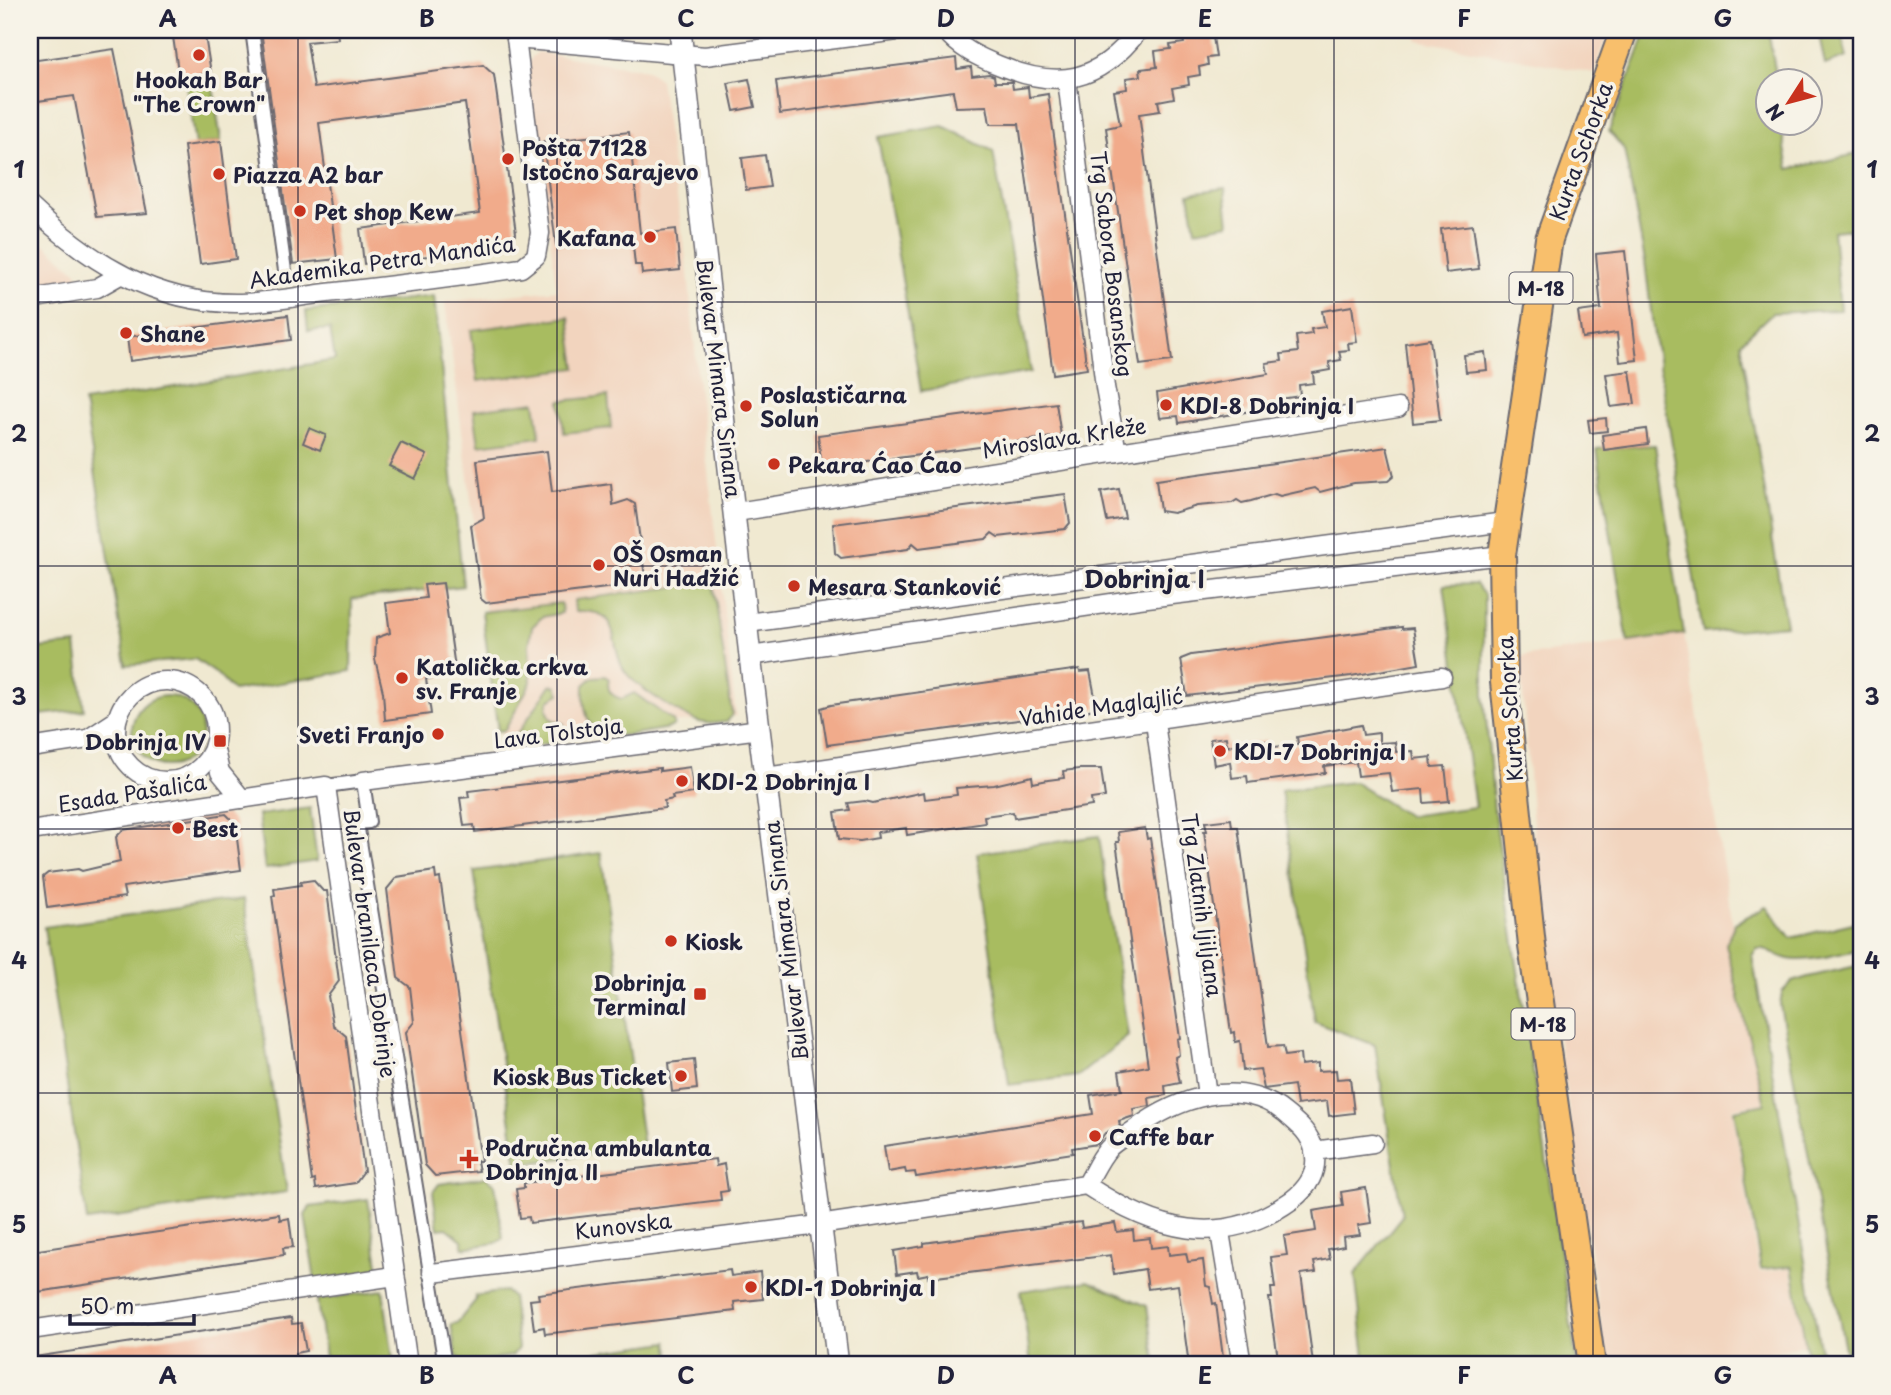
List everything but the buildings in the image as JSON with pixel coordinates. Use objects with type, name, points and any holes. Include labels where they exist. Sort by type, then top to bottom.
[{"type":"main road","name":"Kurta Schorka","points":[[1592,1365],[1532,946],[1504,682],[1502,555],[1549,239],[1624,30]]},
{"type":"street","points":[[252,30],[286,278]]},
{"type":"street","name":"Bulevar Mimara Sinana","points":[[680,30],[750,656],[838,1365]]},
{"type":"street","points":[[515,34],[705,56],[905,30]]},
{"type":"street","points":[[945,30],[956,42],[990,62],[1024,76],[1067,80],[1087,74],[1139,30]]},
{"type":"street","name":"Akademika Petra Mandića","points":[[30,206],[75,247],[120,275],[178,296],[240,303],[526,266],[536,256],[540,233],[515,34]]},
{"type":"street","name":"Trg Sabora Bosanskog","points":[[1067,80],[1105,387],[1117,452]]},
{"type":"street","points":[[30,299],[97,288],[120,275]]},
{"type":"street","name":"Miroslava Krleže","points":[[736,512],[1398,408]]},
{"type":"street","points":[[747,623],[1505,522]]},
{"type":"street","points":[[750,656],[1139,599],[1502,555]]},
{"type":"street","name":"Vahide Maglajlić","points":[[766,777],[1155,722],[1442,677]]},
{"type":"street","points":[[189,776],[204,764],[214,746],[216,736],[212,712],[206,701],[184,684],[158,681],[145,685],[124,703],[117,720],[116,736],[127,763],[149,778],[162,781],[189,776],[216,780],[236,793]]},
{"type":"street","points":[[88,739],[117,720]]},
{"type":"street","name":"Trg Zlatnih ljiljana","points":[[1155,722],[1207,1094]]},
{"type":"street","name":"Lava Tolstoja","points":[[363,781],[760,729]]},
{"type":"street","points":[[30,748],[88,739],[106,742],[120,751]]},
{"type":"street","points":[[214,746],[220,772],[236,793]]},
{"type":"street","name":"Bulevar branilaca Dobrinje","points":[[408,1365],[326,786],[363,781],[369,822],[356,823],[445,1365]]},
{"type":"street","name":"Esada Pašalića","points":[[30,831],[236,793],[326,786]]},
{"type":"street","points":[[819,1225],[1086,1185],[1119,1207],[1156,1220],[1220,1232],[1272,1214],[1304,1191],[1314,1172],[1314,1151],[1305,1129],[1277,1107],[1242,1094],[1207,1094],[1174,1104],[1109,1148],[1086,1185]]},
{"type":"street","points":[[1314,1151],[1374,1143]]},
{"type":"street","name":"Kunovska","points":[[432,1273],[819,1225]]},
{"type":"street","points":[[1220,1232],[1241,1365]]},
{"type":"street","points":[[30,1330],[395,1276]]},
{"type":"shaded area","points":[[1417,30],[1608,30],[1594,73],[1417,40]]},
{"type":"shaded area","name":"OŠ Osman Nuri Hadžić","points":[[538,52],[647,70],[660,80],[688,273],[736,716],[503,742],[445,302],[557,290],[527,70],[532,57]]},
{"type":"shaded area","points":[[30,232],[77,272],[78,281],[30,289]]},
{"type":"shaded area","points":[[1684,634],[1763,1103],[1732,1108],[1759,1272],[1790,1268],[1805,1345],[1748,1358],[1749,1365],[1607,1365],[1540,914],[1520,657]]},
{"type":"green space","points":[[1647,30],[1783,30],[1769,36],[1774,66],[1755,66],[1755,136],[1783,136],[1789,169],[1861,153],[1861,228],[1833,231],[1840,310],[1772,313],[1741,342],[1786,625],[1703,633],[1654,335],[1645,261],[1624,149],[1609,131]]},
{"type":"green space","points":[[1818,30],[1840,30],[1847,57],[1825,65]]},
{"type":"green space","points":[[211,73],[221,141],[195,145],[185,77]]},
{"type":"green space","points":[[943,126],[993,151],[1031,372],[921,391],[878,137]]},
{"type":"green space","points":[[1225,188],[1229,224],[1195,230],[1189,193]]},
{"type":"green space","points":[[434,296],[463,586],[352,599],[351,671],[233,691],[218,675],[195,659],[126,665],[84,402],[335,360],[330,329],[308,331],[306,311]]},
{"type":"green space","points":[[569,317],[576,368],[478,381],[471,330]]},
{"type":"green space","points":[[608,396],[611,428],[564,433],[560,401]]},
{"type":"green space","points":[[535,402],[540,437],[479,445],[474,410]]},
{"type":"green space","points":[[1655,445],[1684,634],[1628,642],[1597,449]]},
{"type":"green space","points":[[713,582],[732,714],[727,722],[711,724],[682,714],[629,677],[619,660],[608,621],[591,612],[575,612],[574,600]]},
{"type":"green space","points":[[1476,584],[1484,595],[1484,695],[1494,811],[1577,1365],[1366,1365],[1355,1274],[1402,1216],[1375,1045],[1315,1022],[1281,790],[1354,782],[1408,816],[1475,807],[1444,585]]},
{"type":"green space","points":[[561,603],[562,613],[542,617],[532,627],[529,645],[531,682],[505,730],[498,731],[482,612]]},
{"type":"green space","points":[[76,644],[84,710],[30,716],[30,649]]},
{"type":"green space","points":[[605,676],[609,679],[610,692],[615,696],[622,699],[634,693],[673,721],[674,725],[621,735],[608,735],[597,730],[589,721],[584,685],[593,677]]},
{"type":"green space","points":[[551,685],[557,686],[560,694],[549,700],[547,709],[551,719],[564,724],[561,738],[551,743],[507,749]]},
{"type":"green space","points":[[174,696],[187,702],[196,711],[200,717],[200,745],[192,756],[181,764],[160,766],[142,756],[134,745],[132,724],[142,706],[153,698]]},
{"type":"green space","points":[[310,808],[317,861],[265,869],[258,815]]},
{"type":"green space","points":[[1099,836],[1128,1036],[1078,1076],[1009,1085],[977,853]]},
{"type":"green space","points":[[601,853],[643,1146],[517,1165],[474,871]]},
{"type":"green space","points":[[244,899],[287,1192],[87,1221],[44,927]]},
{"type":"green space","points":[[1767,906],[1791,938],[1861,921],[1861,949],[1806,960],[1788,959],[1761,949],[1757,949],[1752,955],[1823,1365],[1809,1365],[1792,1266],[1761,1269],[1734,1110],[1765,1104],[1726,944],[1735,923]]},
{"type":"green space","points":[[1861,965],[1861,1365],[1848,1365],[1780,1005],[1782,992],[1792,982]]},
{"type":"green space","points":[[486,1177],[495,1184],[503,1238],[496,1243],[463,1248],[462,1240],[447,1228],[438,1229],[433,1192],[439,1184]]},
{"type":"green space","points":[[368,1199],[379,1271],[315,1281],[305,1215],[310,1207]]},
{"type":"green space","points":[[1088,1281],[1147,1306],[1156,1365],[1031,1365],[1021,1291]]},
{"type":"green space","points":[[383,1290],[394,1365],[326,1365],[317,1300]]},
{"type":"green space","points":[[505,1291],[512,1297],[518,1348],[512,1356],[465,1363],[456,1355],[451,1324],[457,1323],[476,1300],[475,1296]]},
{"type":"green space","points":[[668,1342],[672,1365],[542,1365],[542,1360]]},
{"type":"place","name":"Hookah Bar \"The Crown\"","points":[[199,55]]},
{"type":"place","name":"Pošta 71128 Istočno Sarajevo","points":[[508,159]]},
{"type":"place","name":"Piazza A2 bar","points":[[219,174]]},
{"type":"place","name":"Pet shop Kew","points":[[300,211]]},
{"type":"place","name":"Kafana","points":[[650,237]]},
{"type":"place","name":"Shane","points":[[126,333]]},
{"type":"place","name":"KDI-8 Dobrinja I","points":[[1166,405]]},
{"type":"place","name":"Poslastičarna Solun","points":[[746,406]]},
{"type":"place","name":"Pekara Ćao Ćao","points":[[774,464]]},
{"type":"place","name":"OŠ Osman Nuri Hadžić","points":[[599,565]]},
{"type":"place","name":"Mesara Stanković","points":[[794,586]]},
{"type":"place","name":"Katolička crkva sv. Franje","points":[[402,678]]},
{"type":"place","name":"Sveti Franjo","points":[[438,734]]},
{"type":"place","name":"Dobrinja IV","points":[[220,741]]},
{"type":"place","name":"KDI-7 Dobrinja I","points":[[1220,751]]},
{"type":"place","name":"KDI-2 Dobrinja I","points":[[682,781]]},
{"type":"place","name":"Best","points":[[178,828]]},
{"type":"place","name":"Kiosk","points":[[671,941]]},
{"type":"place","name":"Dobrinja Terminal","points":[[700,994]]},
{"type":"place","name":"Kiosk Bus Ticket","points":[[681,1076]]},
{"type":"place","name":"Caffe bar","points":[[1095,1136]]},
{"type":"place","name":"Područna ambulanta Dobrinja II","points":[[469,1159]]},
{"type":"place","name":"KDI-1 Dobrinja I","points":[[751,1287]]},
{"type":"district","name":"Dobrinja I","points":[[1144,578]]}]
